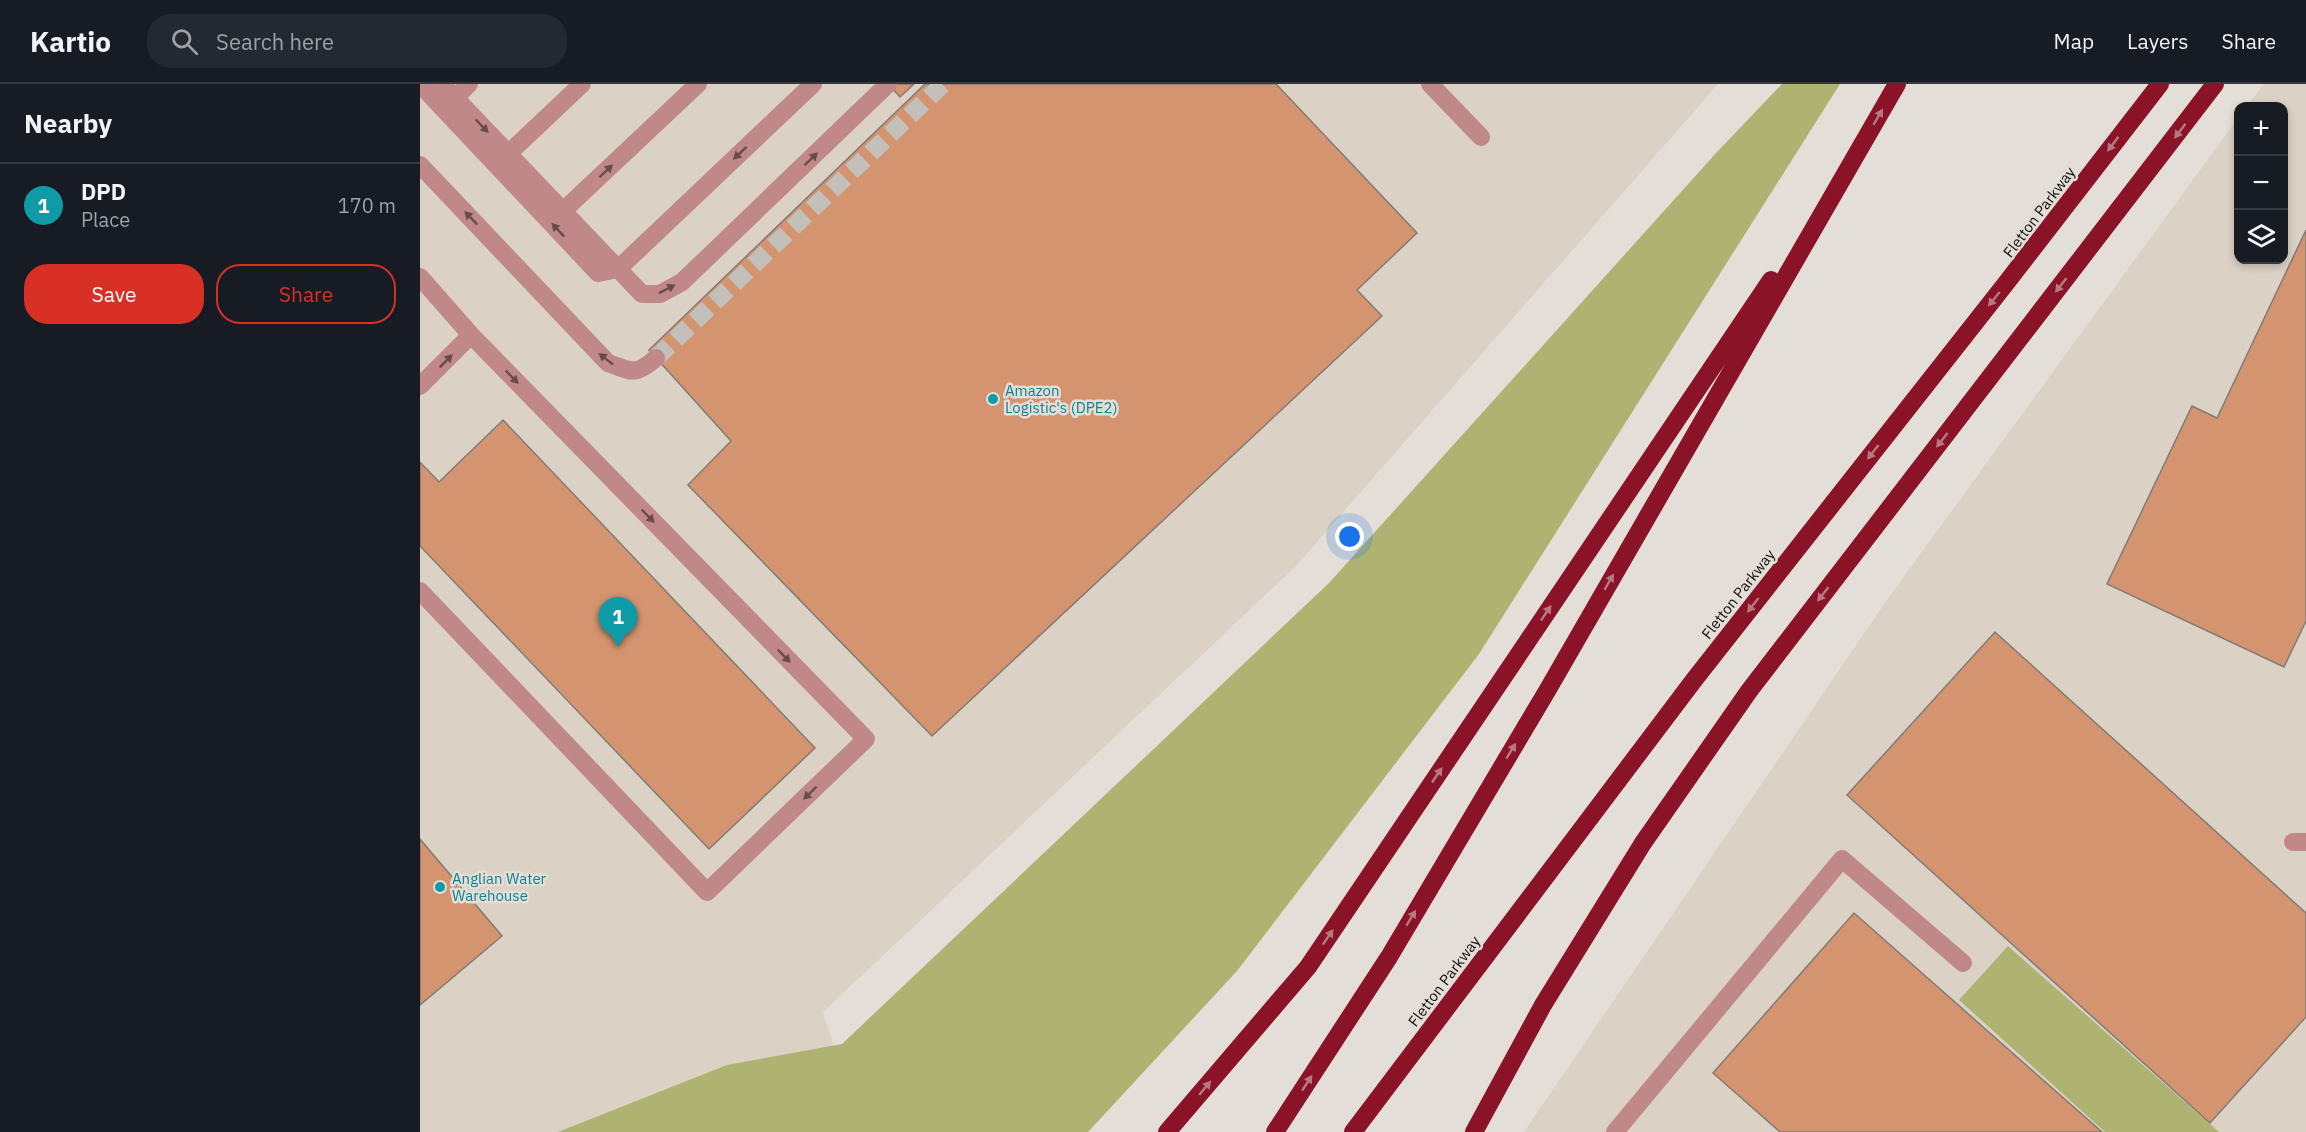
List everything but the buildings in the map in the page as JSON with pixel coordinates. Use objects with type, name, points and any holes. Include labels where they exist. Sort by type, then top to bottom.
[{"type":"highway","points":[[1275,1132],[1389,957],[1898,84]]},
{"type":"highway","points":[[1474,1132],[1543,1005],[1643,843],[1749,691],[2215,84]]},
{"type":"highway","name":"Fletton Parkway","points":[[1353,1132],[1694,680],[2007,282],[2155,89]]},
{"type":"highway","points":[[1167,1132],[1308,966],[1859,150]]},
{"type":"street","points":[[420,84],[598,273],[618,269],[813,84]]},
{"type":"street","points":[[442,84],[642,294],[660,294],[682,282],[888,84]]},
{"type":"street","points":[[455,98],[469,84]]},
{"type":"street","points":[[508,154],[582,84]]},
{"type":"street","points":[[563,212],[698,84]]},
{"type":"street","points":[[1430,84],[1481,137]]},
{"type":"street","points":[[420,165],[608,363],[631,372],[643,368],[656,358]]},
{"type":"street","points":[[420,277],[471,335],[866,740],[707,892],[420,591]]},
{"type":"street","points":[[420,386],[471,335]]},
{"type":"street","points":[[1615,1132],[1842,858],[1963,963]]},
{"type":"shaded area","points":[[420,84],[1718,84],[1296,566],[823,1012],[860,1132],[420,1132]]},
{"type":"shaded area","points":[[2264,84],[2306,84],[2306,1132],[1524,1132],[1889,597],[2234,123],[2234,264],[2288,264],[2288,102],[2250,102]]},
{"type":"green space","points":[[1782,84],[1840,84],[1479,654],[1237,971],[1088,1132],[558,1132],[727,1065],[842,1044],[1329,583],[1717,152]]},
{"type":"green space","points":[[2008,946],[2219,1132],[2105,1132],[1959,1000]]},
{"type":"tunnel","points":[[656,358],[943,84]]},
{"type":"place","name":"Amazon Logistic's (DPE2)","points":[[993,399]]},
{"type":"place","name":"DPD","points":[[618,647]]},
{"type":"place","name":"Anglian Water Warehouse","points":[[440,887]]}]
